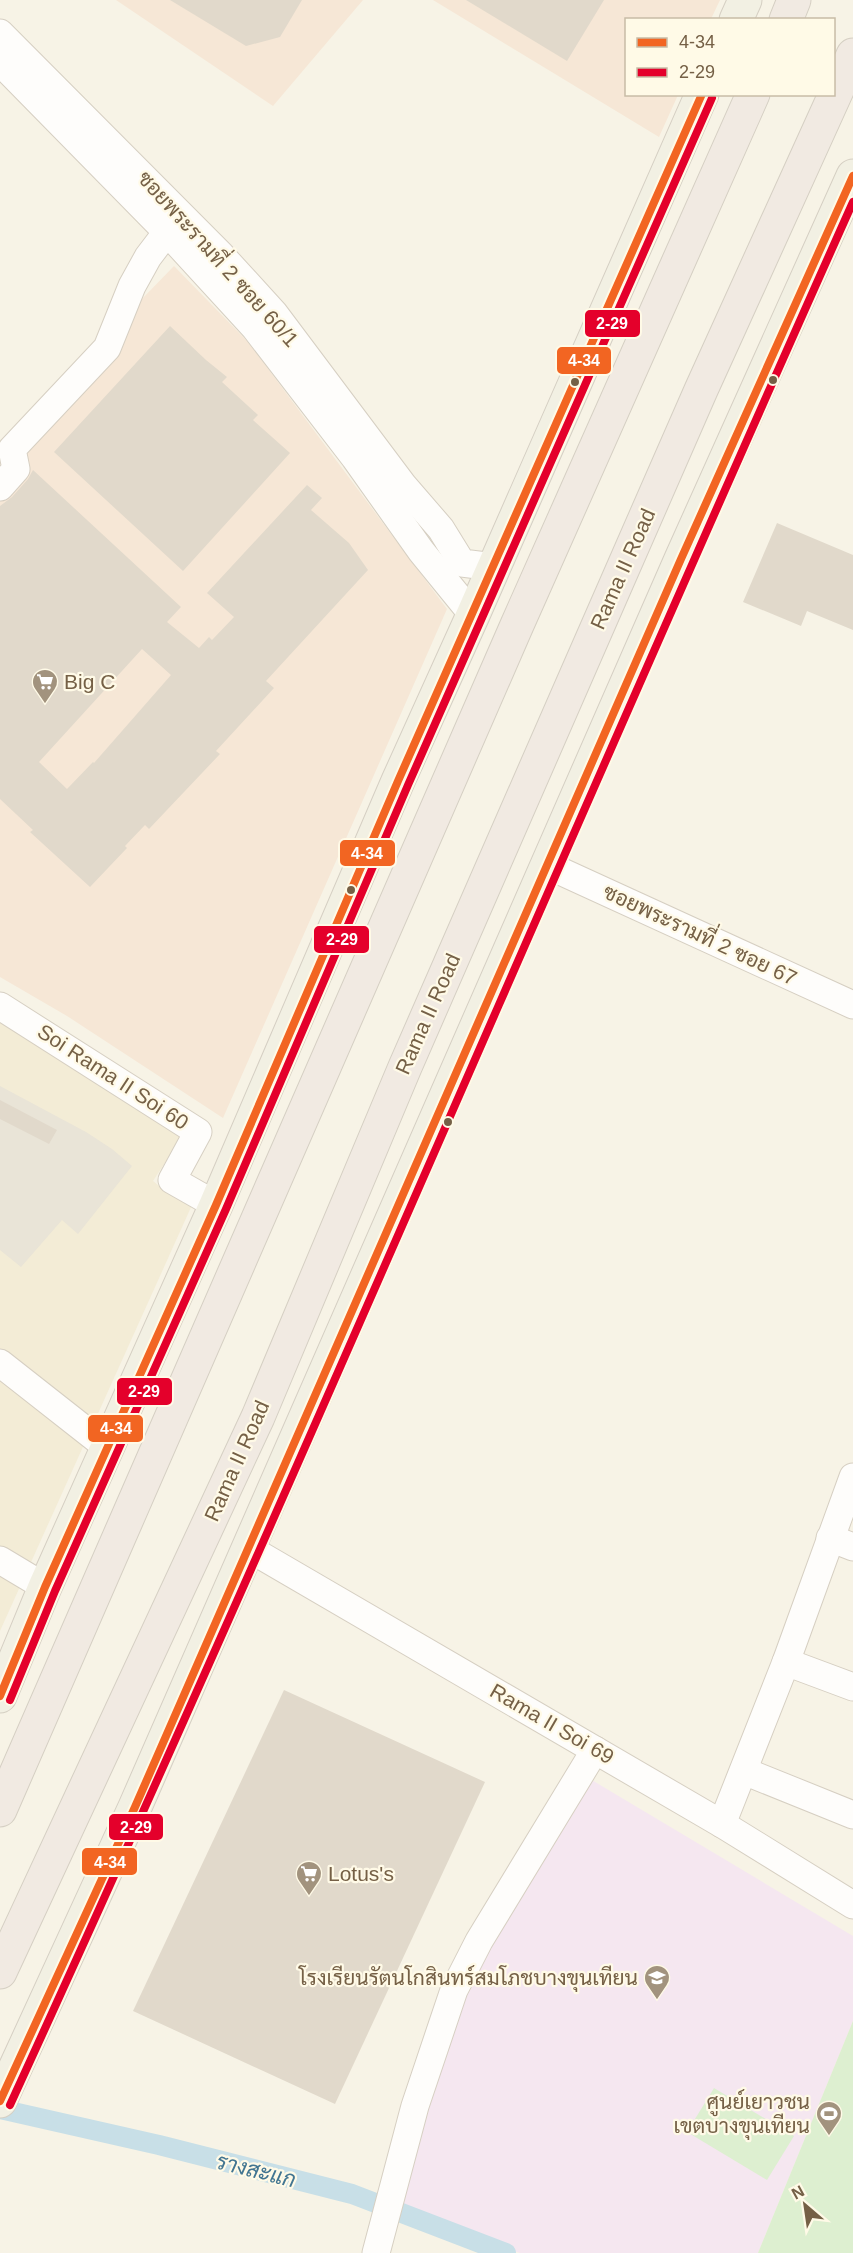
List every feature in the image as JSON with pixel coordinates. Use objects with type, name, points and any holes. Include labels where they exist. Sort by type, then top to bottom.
[{"type":"highway","points":[[787,18],[794,0]]},
{"type":"highway","name":"Rama II Road","points":[[835,95],[853,55]]},
{"type":"highway","points":[[0,1810],[518,624],[752,96]]},
{"type":"highway","name":"Rama II Road","points":[[0,1972],[258,1417],[405,1067],[692,411],[834,96]]},
{"type":"main road","points":[[737,18],[745,0]]},
{"type":"main road","points":[[2,1687],[216,1205],[398,781],[701,96]]},
{"type":"main road","points":[[4,2092],[135,1807],[546,865],[853,176]]},
{"type":"street","name":"ซอยพระรามที่ 2 ซอย 60/1","points":[[0,33],[205,239],[274,313],[403,485],[441,528],[462,563],[494,567]]},
{"type":"street","name":"ซอยพระรามที่ 2 ซอย 60/1","points":[[0,62],[167,232],[255,328],[355,458],[421,551],[473,615]]},
{"type":"street","points":[[0,487],[16,469],[12,449],[107,348],[132,286],[148,257],[167,232]]},
{"type":"street","name":"ซอยพระรามที่ 2 ซอย 67","points":[[546,865],[853,1005]]},
{"type":"street","name":"Soi Rama II Soi 60","points":[[0,1006],[198,1132],[172,1180],[216,1205]]},
{"type":"street","points":[[0,1363],[108,1448]]},
{"type":"street","points":[[722,1824],[786,1662],[842,1543],[853,1477]]},
{"type":"street","name":"Rama II Soi 69","points":[[248,1548],[722,1824],[853,1905]]},
{"type":"street","points":[[0,1560],[45,1587]]},
{"type":"street","points":[[786,1662],[853,1687]]},
{"type":"street","points":[[376,2253],[415,2106],[454,1990],[479,1941],[595,1750]]},
{"type":"street","points":[[744,1771],[853,1815]]},
{"type":"shaded area","points":[[116,0],[363,0],[273,106]]},
{"type":"shaded area","points":[[433,0],[720,0],[711,18],[625,18],[625,96],[678,96],[659,137]]},
{"type":"shaded area","points":[[174,266],[248,342],[447,609],[223,1118],[67,1016],[0,977],[0,500],[30,466],[25,448],[140,301]]},
{"type":"shaded area","points":[[0,1022],[181,1138],[153,1181],[165,1191],[192,1205],[0,1631]]},
{"type":"shaded area","points":[[0,1086],[86,1132],[132,1166],[78,1234],[62,1220],[21,1267],[0,1250]]},
{"type":"shaded area","name":"โรงเรียนรัตนโกสินทร์สมโภชบางขุนเทียน","points":[[585,1776],[853,1936],[853,2021],[758,2253],[520,2253],[389,2208],[469,1981]]},
{"type":"green space","name":"ศูนย์เยาวชน เขตบางขุนเทียน","points":[[853,2021],[853,2253],[758,2253]]},
{"type":"green space","points":[[714,2088],[794,2136],[767,2180],[687,2132]]},
{"type":"building","points":[[170,0],[302,0],[280,37],[246,46]]},
{"type":"building","points":[[466,0],[604,0],[567,61]]},
{"type":"building","points":[[170,326],[227,377],[222,382],[258,415],[253,420],[290,453],[183,571],[54,452]]},
{"type":"building","points":[[33,470],[181,607],[167,622],[199,648],[209,637],[212,640],[234,617],[207,593],[307,485],[322,498],[311,510],[349,543],[368,570],[266,681],[274,688],[216,751],[220,754],[149,829],[145,825],[90,887],[30,832],[33,830],[0,799],[0,506],[12,497]],"holes":[[[142,649],[171,675],[94,763],[67,789],[39,762]]]},
{"type":"building","points":[[777,523],[853,555],[853,630],[807,611],[801,626],[743,602]]},
{"type":"building","points":[[0,1100],[57,1130],[49,1144],[0,1119]]},
{"type":"building","name":"Lotus's","points":[[284,1690],[485,1782],[335,2104],[133,2011]]},
{"type":"waterway","name":"รางสะแก","points":[[0,2109],[159,2145],[352,2194],[506,2253]]},
{"type":"transit line","name":"4-34","points":[[0,1696],[45,1587],[216,1205],[398,781],[701,96]]},
{"type":"transit line","name":"2-29","points":[[10,1700],[55,1591],[226,1209],[408,785],[712,98]]},
{"type":"transit line","name":"4-34","points":[[0,2101],[135,1807],[681,559],[853,176]]},
{"type":"transit line","name":"2-29","points":[[10,2105],[224,1631],[853,202]]},
{"type":"place","name":"Big C","points":[[45,705]]},
{"type":"place","name":"Lotus's","points":[[309,1897]]},
{"type":"place","name":"โรงเรียนรัตนโกสินทร์สมโภชบางขุนเทียน","points":[[657,2001]]},
{"type":"place","name":"ศูนย์เยาวชน เขตบางขุนเทียน","points":[[829,2137]]}]
